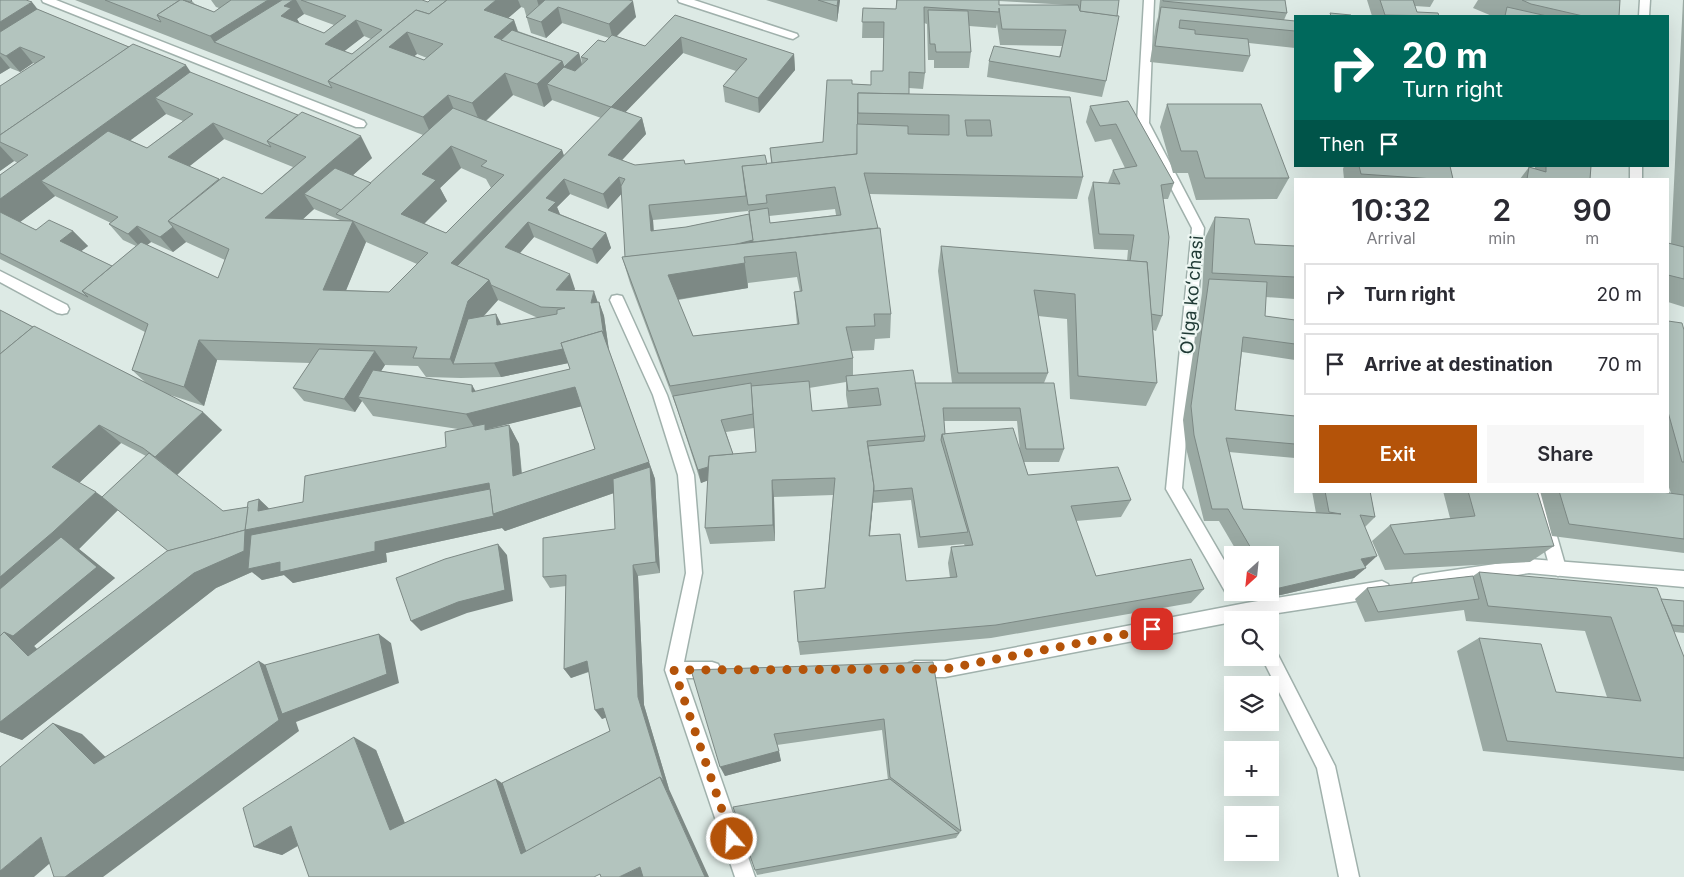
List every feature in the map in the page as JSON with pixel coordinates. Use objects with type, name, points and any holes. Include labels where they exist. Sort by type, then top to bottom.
[{"type":"street","points":[[46,0],[360,124]]},
{"type":"street","points":[[683,0],[794,36]]},
{"type":"street","name":"Oʻlga koʻchasi","points":[[1149,0],[1154,20],[1143,123],[1198,228],[1174,489],[1224,574]]},
{"type":"street","points":[[1644,15],[1645,0]]},
{"type":"street","points":[[0,276],[62,309]]},
{"type":"street","points":[[617,300],[660,395],[686,475],[694,573],[674,670],[745,877]]},
{"type":"street","points":[[1537,493],[1558,568]]},
{"type":"street","points":[[1276,611],[1529,566],[1684,579]]},
{"type":"street","points":[[896,669],[945,669],[1224,620]]},
{"type":"street","points":[[1275,666],[1326,766],[1349,877]]},
{"type":"street","points":[[674,670],[732,670]]},
{"type":"building","points":[[0,0],[26,0],[32,2],[0,22]]},
{"type":"building","points":[[105,0],[180,0],[157,15],[161,22]]},
{"type":"building","points":[[180,0],[214,12],[231,0],[268,0],[210,36],[157,15]]},
{"type":"building","points":[[282,0],[293,0],[284,6],[291,8],[281,16],[324,33],[346,16],[301,0],[422,0],[428,2],[430,0],[447,0],[429,14],[416,10],[328,81],[332,88],[214,42]],"holes":[[[356,20],[382,30],[352,54],[325,44]]]},
{"type":"building","points":[[447,0],[496,0],[484,10],[514,20],[494,37],[562,61],[537,84],[505,73],[472,103],[448,95],[423,117],[328,81],[416,10],[429,14]],"holes":[[[407,32],[443,44],[424,60],[389,47]]]},
{"type":"building","points":[[545,0],[633,1],[609,24],[558,7],[541,22],[526,17]]},
{"type":"building","points":[[818,0],[838,0],[837,6]]},
{"type":"building","points":[[897,0],[999,0],[999,5],[1078,5],[1080,11],[1119,16],[1106,81],[989,61],[994,46],[1060,57],[1066,30],[1002,29],[999,8],[999,12],[924,7],[925,73],[909,72],[909,94],[858,93],[857,154],[772,163],[770,148],[823,142],[827,80],[852,80],[852,84],[871,85],[871,71],[883,71],[884,22],[862,22],[863,8],[896,9]]},
{"type":"building","points":[[1081,0],[1119,0],[1117,16],[1080,11]]},
{"type":"building","points":[[1285,0],[1287,13],[1163,1]]},
{"type":"building","points":[[1380,0],[1413,0],[1417,12],[1438,13],[1439,15],[1385,15]]},
{"type":"building","points":[[1522,0],[1620,0],[1619,15],[1579,15],[1531,4]]},
{"type":"building","points":[[1161,7],[1294,21],[1294,31],[1180,20],[1179,28],[1195,30],[1195,34],[1248,39],[1250,56],[1155,46]]},
{"type":"building","points":[[1507,7],[1543,15],[1505,15]]},
{"type":"building","points":[[37,9],[129,47],[0,135],[0,86],[45,57],[20,47],[6,56],[0,53],[0,32]]},
{"type":"building","points":[[928,10],[968,11],[971,52],[936,52],[935,44],[930,44]]},
{"type":"building","points":[[1330,13],[1351,15],[1331,15]]},
{"type":"building","points":[[675,15],[794,54],[758,98],[723,86],[747,59],[681,37],[611,107],[547,84],[564,67],[575,71],[588,59],[581,57],[598,40],[605,42],[612,35],[645,46]]},
{"type":"building","points":[[512,30],[579,53],[564,67],[562,61],[501,40]]},
{"type":"building","points":[[133,44],[186,65],[0,199],[0,175],[28,155],[0,142],[0,135]]},
{"type":"building","points":[[190,72],[298,115],[267,141],[271,147],[213,123],[168,157],[219,179],[168,221],[173,227],[160,237],[137,226],[128,234],[109,224],[118,217],[41,181],[108,131],[147,148],[193,114],[155,98]]},
{"type":"building","points":[[858,93],[1070,97],[1083,177],[864,173],[878,228],[753,242],[749,211],[768,208],[770,223],[841,215],[835,187],[766,195],[767,203],[748,205],[742,166],[857,154],[857,124],[908,126],[908,134],[949,135],[949,115],[858,113]],"holes":[[[965,120],[990,120],[992,136],[967,136]]]},
{"type":"building","points":[[1128,101],[1174,183],[1161,185],[1169,237],[1162,316],[1151,314],[1147,262],[1130,261],[1134,235],[1099,234],[1093,182],[1120,184],[1113,170],[1137,166],[1116,124],[1100,126],[1090,106]]},
{"type":"building","points":[[1167,104],[1261,104],[1289,178],[1205,178],[1197,151],[1181,151]]},
{"type":"building","points":[[611,107],[642,118],[608,155],[635,165],[684,160],[685,164],[765,155],[767,164],[742,166],[746,196],[649,205],[651,231],[686,227],[749,214],[753,240],[733,245],[625,257],[621,186],[625,179],[619,177],[603,194],[564,179],[546,198],[556,202],[548,210],[606,233],[592,249],[528,222],[505,247],[570,274],[556,290],[594,291],[591,303],[599,302],[604,337],[602,331],[561,343],[563,349],[494,363],[453,364],[468,319],[496,314],[497,325],[557,314],[557,310],[565,308],[541,307],[491,285],[489,280],[457,266]]},
{"type":"building","points":[[453,108],[562,150],[451,263],[489,280],[468,301],[450,359],[413,358],[417,347],[199,340],[184,387],[132,370],[148,324],[82,291],[141,242],[218,278],[229,249],[168,221],[223,177],[262,194],[306,157],[267,141],[302,112],[361,136],[265,218],[353,221],[336,214]],"holes":[[[451,146],[487,161],[481,166],[504,175],[446,233],[401,214],[436,180],[422,174]],[[353,221],[428,253],[389,292],[323,290]]]},
{"type":"building","points":[[1359,167],[1450,167],[1453,178],[1419,178],[1361,174]]},
{"type":"building","points":[[1529,167],[1546,172],[1546,167],[1591,167],[1590,178],[1527,178]]},
{"type":"building","points":[[335,168],[371,183],[341,210],[304,194]]},
{"type":"building","points":[[0,212],[36,230],[49,220],[73,231],[60,241],[112,266],[82,291],[88,297],[0,253]]},
{"type":"building","points":[[1215,217],[1249,219],[1255,244],[1294,246],[1294,277],[1212,273]]},
{"type":"building","points":[[880,228],[891,314],[874,314],[875,326],[846,327],[853,358],[670,386],[622,257]],"holes":[[[796,252],[802,291],[794,292],[799,324],[693,336],[668,275],[745,263],[744,257]]]},
{"type":"building","points":[[1669,243],[1684,247],[1684,279],[1669,275]]},
{"type":"building","points":[[941,246],[1147,262],[1157,383],[1078,376],[1075,294],[1034,290],[1048,373],[958,373]]},
{"type":"building","points":[[1209,279],[1267,282],[1265,316],[1294,320],[1294,344],[1243,337],[1235,410],[1294,416],[1294,444],[1226,438],[1243,509],[1341,514],[1329,512],[1325,493],[1370,493],[1375,517],[1360,515],[1377,556],[1361,559],[1366,568],[1279,588],[1279,546],[1250,546],[1228,509],[1212,509],[1194,435],[1191,406]]},
{"type":"building","points":[[0,310],[33,327],[0,354]]},
{"type":"building","points":[[1669,321],[1682,323],[1684,330],[1684,462],[1682,462],[1669,416]]},
{"type":"building","points":[[34,326],[203,412],[155,457],[143,448],[99,425],[52,467],[96,492],[0,577],[0,354]]},
{"type":"building","points":[[602,331],[649,462],[493,514],[489,483],[245,530],[248,502],[259,499],[258,511],[303,502],[305,476],[446,447],[445,432],[485,424],[485,430],[509,425],[513,476],[595,449],[575,387],[466,414],[358,397],[373,370],[472,385],[472,392],[570,369],[561,343]]},
{"type":"building","points":[[319,349],[375,351],[344,399],[293,388]]},
{"type":"building","points":[[913,370],[925,436],[867,441],[874,486],[869,536],[900,534],[906,581],[957,577],[951,547],[973,545],[942,434],[1013,428],[1028,475],[1118,467],[1131,500],[1071,506],[1096,576],[1191,559],[1204,589],[996,625],[798,642],[794,591],[825,588],[835,478],[772,480],[773,525],[705,528],[709,456],[756,452],[751,386],[809,381],[812,411],[881,405],[878,388],[848,391],[846,376]]},
{"type":"building","points":[[751,383],[753,414],[721,420],[733,454],[709,456],[708,467],[698,470],[673,396]]},
{"type":"building","points":[[915,383],[1054,383],[1064,449],[1026,449],[1020,408],[943,408],[945,434],[942,434],[941,440],[968,532],[920,537],[912,488],[874,491],[868,446],[924,441],[925,436]]},
{"type":"building","points":[[149,453],[223,511],[248,507],[245,530],[168,551],[102,497]]},
{"type":"building","points":[[650,467],[656,562],[633,565],[638,697],[664,782],[660,777],[526,852],[502,783],[610,731],[603,708],[595,710],[587,661],[564,669],[566,575],[543,577],[543,538],[615,529],[613,479]]},
{"type":"building","points":[[490,489],[494,516],[375,542],[375,551],[280,572],[280,562],[248,569],[251,535]]},
{"type":"building","points":[[1469,493],[1538,493],[1554,546],[1404,554],[1390,525],[1475,516]]},
{"type":"building","points":[[1560,493],[1669,493],[1684,495],[1684,539],[1569,524]]},
{"type":"building","points":[[245,530],[244,551],[194,573],[0,722],[0,636],[4,632],[28,656],[167,551]]},
{"type":"building","points":[[61,537],[97,567],[13,636],[4,632],[0,636],[0,589]]},
{"type":"building","points":[[498,544],[505,590],[458,602],[411,621],[396,578],[445,559]]},
{"type":"building","points":[[1479,572],[1657,588],[1684,657],[1684,758],[1507,741],[1479,638],[1541,644],[1556,692],[1641,701],[1611,617],[1488,606]]},
{"type":"building","points":[[1473,576],[1479,599],[1378,612],[1367,588]]},
{"type":"building","points":[[1661,599],[1684,601],[1684,626],[1672,625]]},
{"type":"building","points":[[379,634],[387,674],[282,714],[265,665]]},
{"type":"building","points":[[259,661],[279,720],[65,877],[54,877],[41,837],[0,871],[0,767],[53,723],[94,764]]},
{"type":"building","points":[[933,662],[961,831],[890,777],[884,719],[774,734],[779,751],[720,767],[691,670]]},
{"type":"building","points":[[354,737],[390,830],[496,779],[521,854],[660,777],[705,877],[643,877],[640,867],[619,877],[601,877],[600,874],[594,877],[309,877],[291,826],[254,847],[243,808]]},
{"type":"building","points":[[890,779],[959,833],[755,870],[733,807]]},
{"type":"route","points":[[732,839],[674,670],[945,669],[1152,629]]}]
